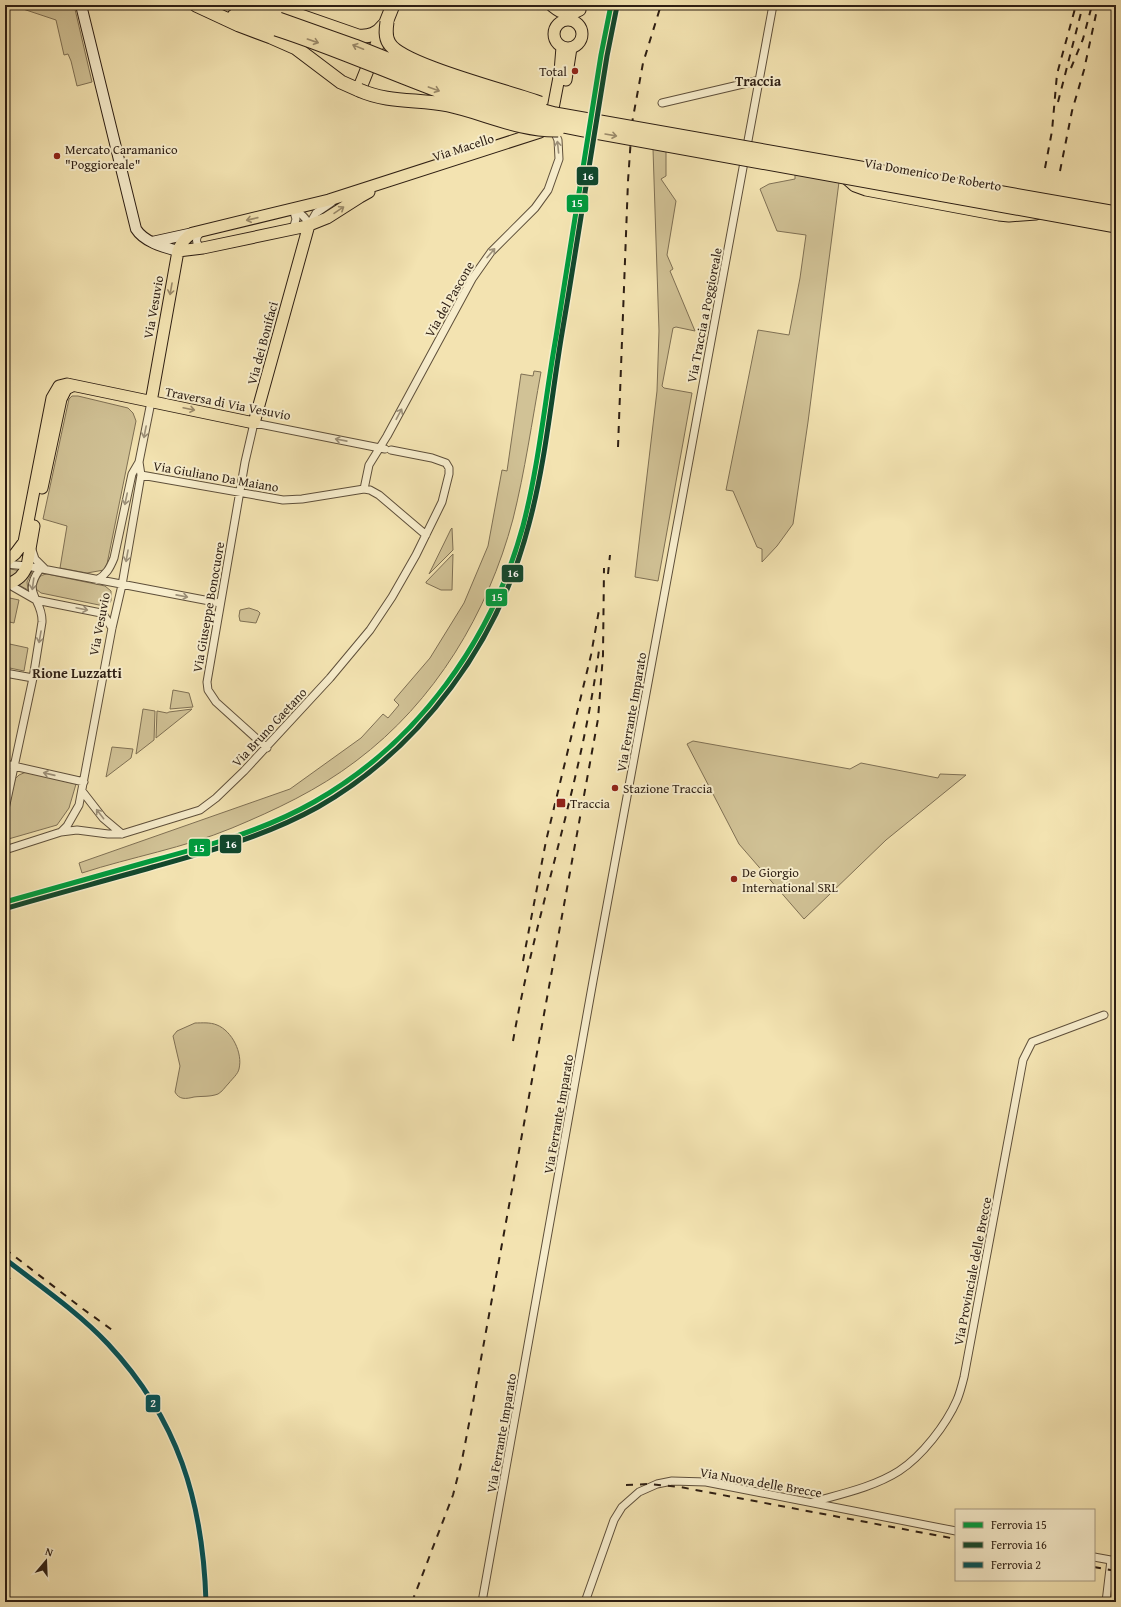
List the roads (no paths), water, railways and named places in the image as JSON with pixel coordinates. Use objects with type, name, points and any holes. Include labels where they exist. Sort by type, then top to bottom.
[{"type":"highway","points":[[196,5],[239,26],[290,45],[307,55],[341,82],[380,98],[457,107],[535,130],[580,124]]},
{"type":"highway","points":[[196,5],[254,21],[321,44],[424,85],[478,104],[527,118],[580,124],[1116,213]]},
{"type":"highway","points":[[235,5],[324,34],[466,89],[580,124],[1116,226]]},
{"type":"highway","points":[[270,5],[358,36],[365,37],[374,34],[387,22]]},
{"type":"highway","points":[[359,90],[393,5]]},
{"type":"highway","points":[[387,22],[386,33],[388,43],[402,55],[450,74],[529,99],[580,124]]},
{"type":"highway","points":[[838,170],[855,184],[866,189],[1009,215],[1042,213]]},
{"type":"main road","points":[[81,5],[136,229],[139,235],[152,242],[178,251],[203,248],[309,225],[327,218],[367,190]]},
{"type":"main road","points":[[552,6],[561,13],[572,14],[581,7]]},
{"type":"main road","points":[[552,6],[557,25]]},
{"type":"main road","points":[[576,23],[581,7]]},
{"type":"main road","points":[[567,20],[576,23],[582,30],[579,43],[566,48],[558,45],[553,36],[553,31],[557,25],[562,21],[567,20]]},
{"type":"main road","points":[[554,131],[566,48]]},
{"type":"main road","name":"Via Macello","points":[[367,190],[540,132],[555,119]]},
{"type":"main road","name":"Via Macello","points":[[367,190],[554,131]]},
{"type":"main road","points":[[152,242],[290,210],[367,190]]},
{"type":"main road","name":"Via dei Bonifaci","points":[[254,423],[309,225]]},
{"type":"main road","points":[[178,251],[183,241],[198,232]]},
{"type":"main road","name":"Via Vesuvio","points":[[151,402],[178,251]]},
{"type":"main road","points":[[5,563],[15,554],[24,542],[54,392],[58,386],[62,384],[72,386]]},
{"type":"main road","points":[[7,583],[20,579],[27,566],[60,399],[66,389],[72,386]]},
{"type":"main road","name":"Traversa di Via Vesuvio","points":[[72,386],[254,423]]},
{"type":"street","name":"Via Traccia a Poggioreale","points":[[658,630],[773,5]]},
{"type":"street","points":[[662,103],[760,80]]},
{"type":"street","points":[[555,119],[580,124]]},
{"type":"street","name":"Via del Pascone","points":[[364,489],[369,465],[385,449],[472,279],[491,252],[535,208],[548,190],[559,159],[558,140],[554,131]]},
{"type":"street","name":"Via Domenico De Roberto","points":[[654,137],[1116,218]]},
{"type":"street","points":[[309,225],[316,213],[342,196]]},
{"type":"street","points":[[290,210],[303,215],[309,225]]},
{"type":"street","points":[[289,230],[294,226],[296,219],[294,212],[290,210]]},
{"type":"street","points":[[198,232],[196,240],[197,244],[203,248]]},
{"type":"street","name":"Via Vesuvio","points":[[97,580],[103,577],[108,571],[114,558],[132,474],[139,462],[151,402]]},
{"type":"street","name":"Traversa di Via Vesuvio","points":[[254,423],[385,449]]},
{"type":"street","name":"Via dei Bonifaci","points":[[239,493],[254,423]]},
{"type":"street","points":[[364,489],[379,495],[426,535],[441,505],[449,468],[446,463],[440,460],[385,449]]},
{"type":"street","name":"Via Vesuvio","points":[[61,832],[76,812],[84,782],[112,628],[122,585],[141,475],[139,462]]},
{"type":"street","name":"Via Giuliano Da Maiano","points":[[141,475],[268,498],[295,499],[364,489]]},
{"type":"street","name":"Via Giuseppe Bonocuore","points":[[239,493],[208,672],[208,690],[216,702],[267,748]]},
{"type":"street","name":"Via Bruno Gaetano","points":[[5,850],[61,832],[77,830],[108,834],[122,834],[200,810],[216,798],[267,748],[330,678],[370,630],[404,578],[426,535]]},
{"type":"street","points":[[31,547],[35,559],[43,570]]},
{"type":"street","points":[[5,563],[220,603]]},
{"type":"street","points":[[5,809],[33,678],[43,615],[36,600],[32,584],[34,577],[43,570]]},
{"type":"street","points":[[7,583],[36,600],[101,613],[106,617],[112,628]]},
{"type":"street","points":[[101,613],[110,610],[117,605]]},
{"type":"street","name":"Via Ferrante Imparato","points":[[482,1602],[658,630]]},
{"type":"street","points":[[5,673],[33,678]]},
{"type":"street","points":[[5,764],[84,782]]},
{"type":"street","points":[[82,791],[103,818],[122,834]]},
{"type":"street","name":"Via Provinciale delle Brecce","points":[[813,1502],[874,1483],[898,1471],[920,1455],[941,1427],[956,1401],[964,1377],[1023,1060],[1032,1042],[1104,1015]]},
{"type":"street","name":"Via Nuova delle Brecce","points":[[585,1602],[614,1520],[622,1507],[639,1492],[657,1484],[672,1481],[706,1482],[955,1530]]},
{"type":"street","points":[[1095,1557],[1114,1560],[1106,1602]]},
{"type":"railway","points":[[618,447],[628,181],[632,123],[643,63],[661,5]]},
{"type":"railway","points":[[1045,168],[1052,131],[1057,74],[1076,5]]},
{"type":"railway","points":[[1058,102],[1083,5]]},
{"type":"railway","points":[[1071,68],[1083,39],[1092,5]]},
{"type":"railway","points":[[1060,171],[1072,111],[1084,70],[1098,5]]},
{"type":"railway","points":[[608,574],[610,555]]},
{"type":"railway","points":[[412,1602],[453,1495],[462,1460],[472,1408],[598,719],[603,655],[604,568]]},
{"type":"railway","points":[[523,961],[546,841],[591,655],[599,610]]},
{"type":"railway","points":[[513,1041],[534,943],[582,748],[599,650]]},
{"type":"railway","points":[[5,1249],[115,1332]]},
{"type":"railway","points":[[5,1275],[10,1279]]},
{"type":"railway","points":[[626,1485],[649,1484],[680,1487],[955,1539]]},
{"type":"railway","points":[[1095,1567],[1116,1571]]},
{"type":"rail line","name":"15","points":[[5,902],[234,837],[275,821],[314,802],[352,778],[386,750],[418,719],[446,685],[471,648],[492,609],[509,568],[529,503],[538,455],[601,55],[611,5]]},
{"type":"rail line","name":"16","points":[[7,908],[217,849],[258,835],[298,817],[318,807],[356,782],[391,754],[423,722],[452,687],[477,649],[498,609],[516,567],[535,501],[544,455],[561,339],[607,56],[617,6]]},
{"type":"rail line","name":"2","points":[[5,1259],[96,1332],[132,1372],[152,1402],[169,1432],[182,1463],[192,1496],[204,1565],[206,1602]]},
{"type":"place","name":"Total","points":[[575,71]]},
{"type":"place","name":"Mercato Caramanico \"Poggioreale\"","points":[[57,156]]},
{"type":"place","name":"Stazione Traccia","points":[[615,788]]},
{"type":"place","name":"Traccia","points":[[561,803]]},
{"type":"place","name":"De Giorgio International SRL","points":[[734,879]]},
{"type":"district","name":"Traccia","points":[[758,81]]},
{"type":"district","name":"Rione Luzzatti","points":[[77,673]]}]
